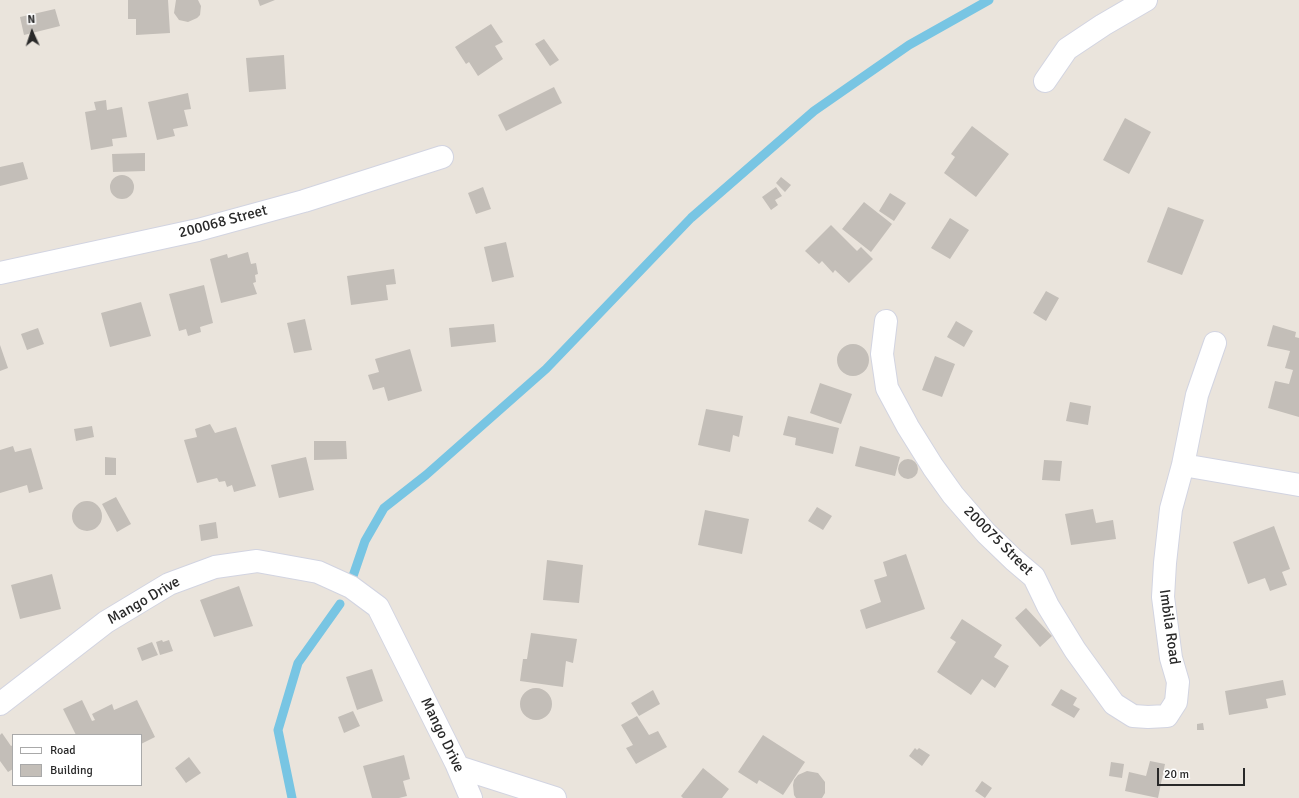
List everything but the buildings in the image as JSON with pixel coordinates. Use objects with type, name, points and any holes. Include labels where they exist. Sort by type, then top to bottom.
[{"type":"street","points":[[1045,81],[1067,49],[1103,25],[1146,0]]},
{"type":"street","name":"200068 Street","points":[[0,273],[198,230],[304,201],[442,157]]},
{"type":"street","name":"200075 Street","points":[[886,321],[882,354],[888,388],[908,427],[933,467],[953,495],[986,532],[1014,560],[1034,577],[1048,606],[1075,650],[1114,704],[1133,716],[1148,718],[1167,716]]},
{"type":"street","name":"Imbila Road","points":[[1167,716],[1176,702],[1178,682],[1168,634],[1163,597],[1171,509],[1183,465],[1197,395],[1215,343]]},
{"type":"street","points":[[1183,465],[1299,485]]},
{"type":"street","name":"Mango Drive","points":[[0,704],[106,622],[169,584],[215,567],[256,561],[318,572],[351,587],[378,607],[458,767],[471,798]]},
{"type":"street","points":[[458,767],[555,798]]},
{"type":"waterway","points":[[352,579],[365,541],[384,508],[426,475],[546,369],[691,218],[814,111],[909,45],[989,0]]},
{"type":"waterway","points":[[292,798],[278,730],[298,663],[340,604]]}]
